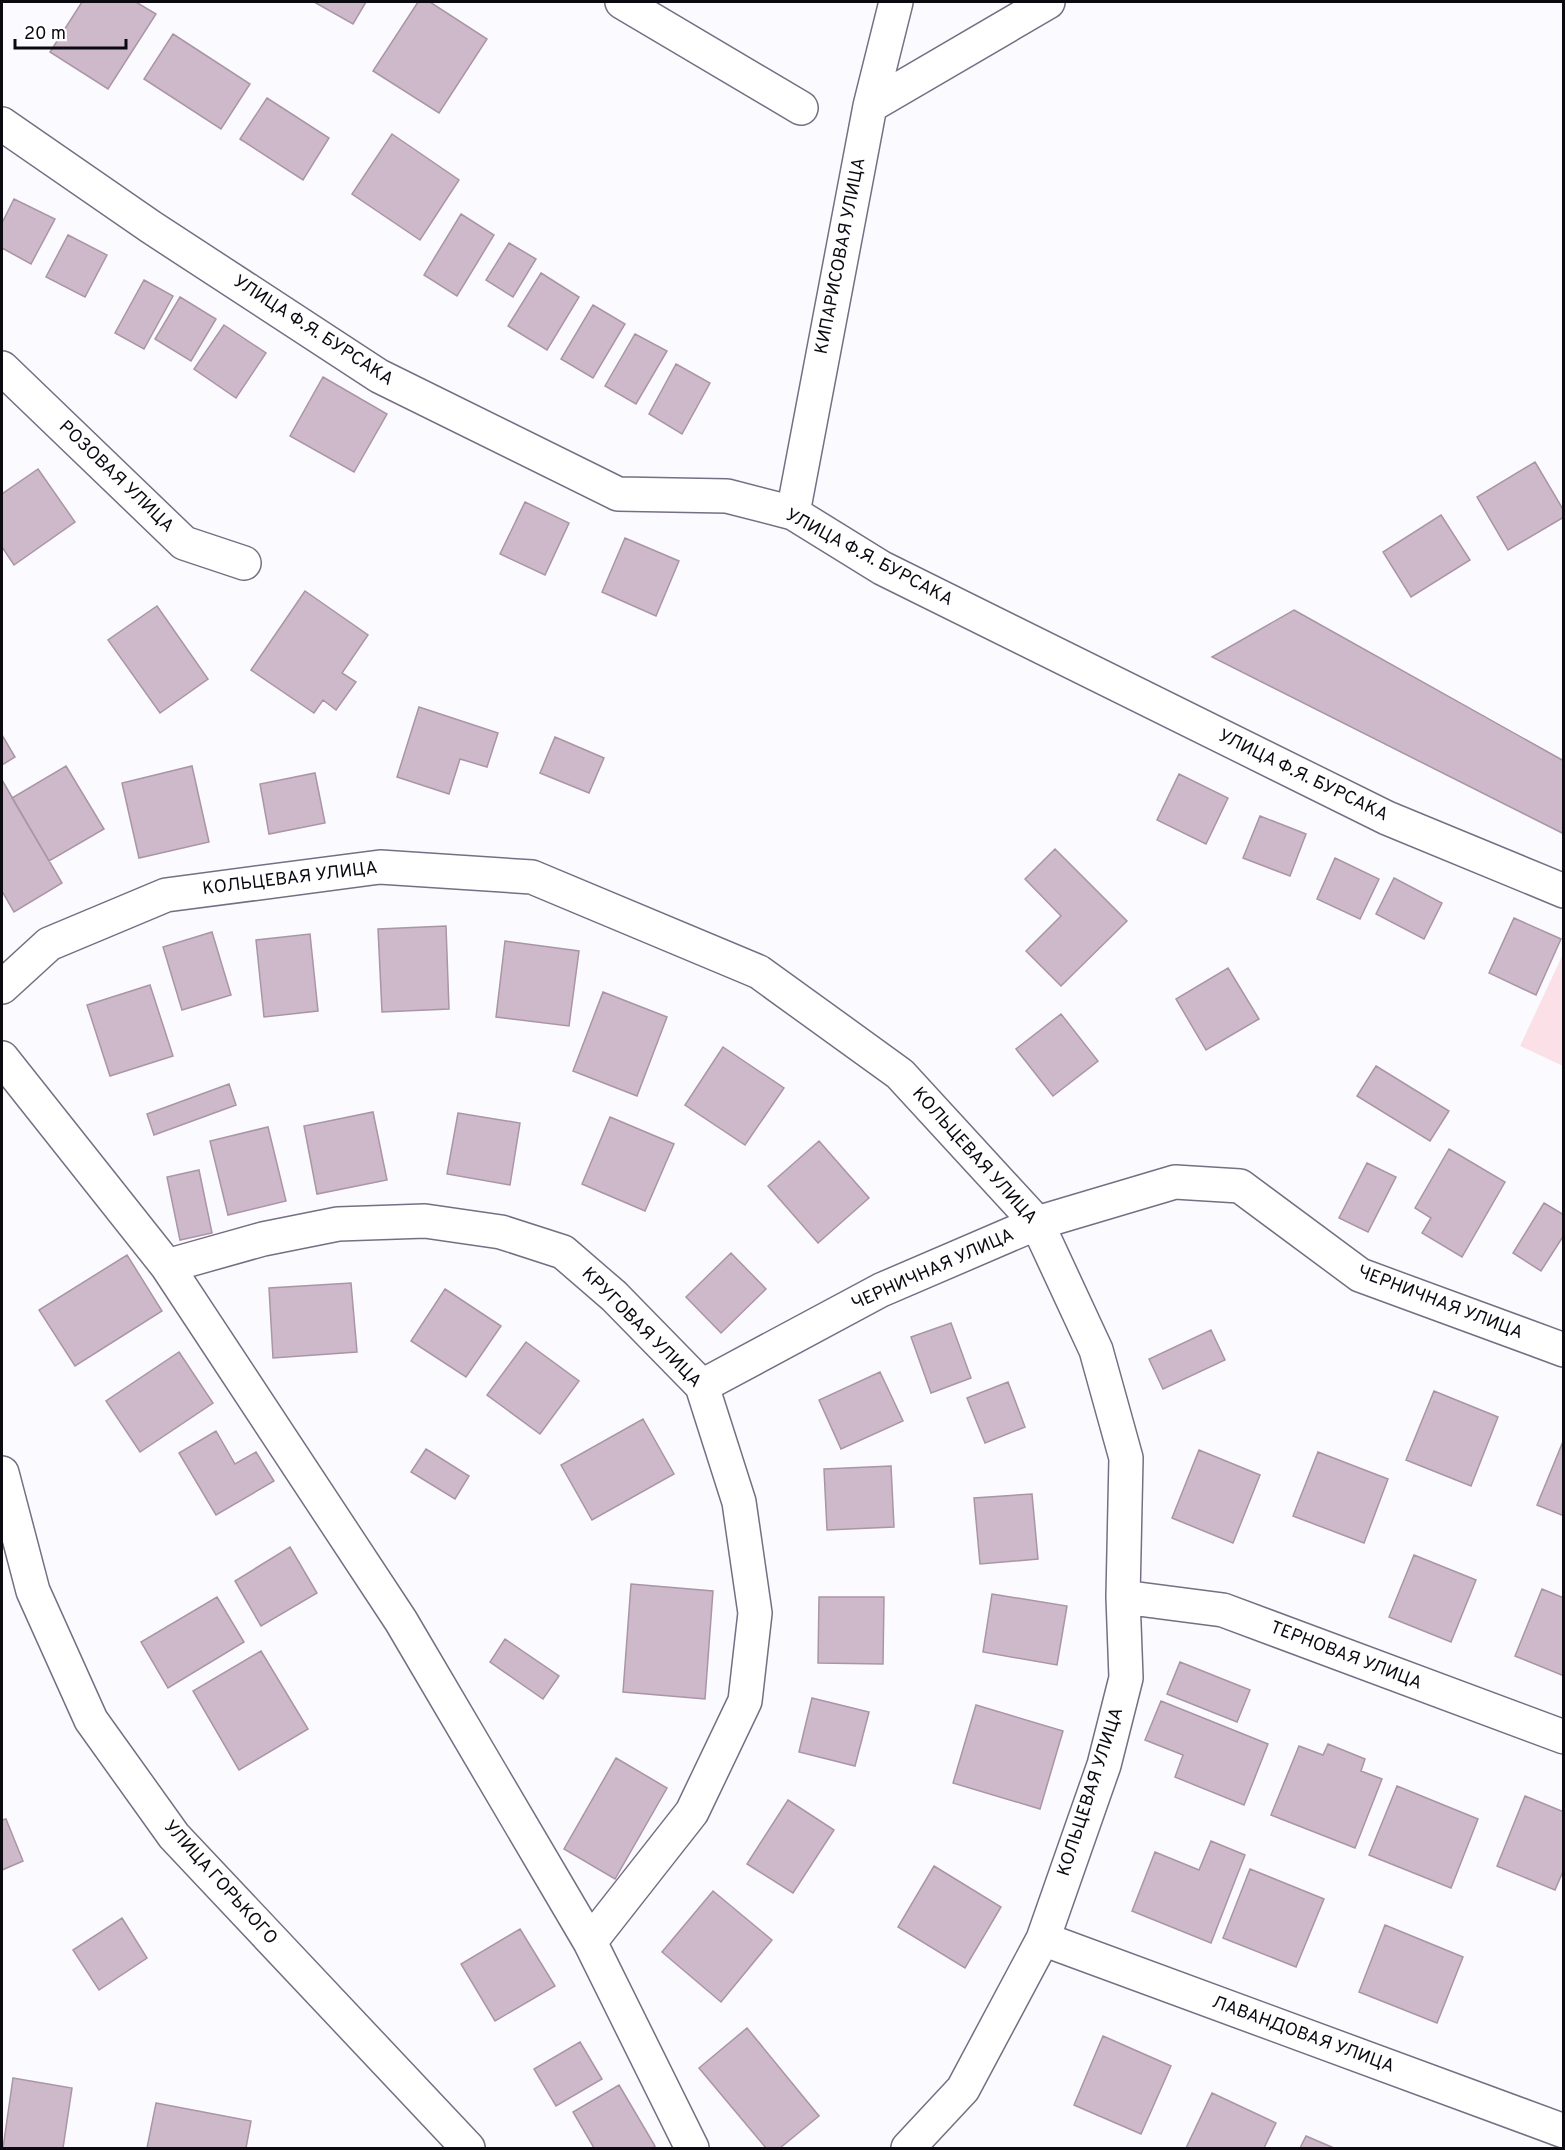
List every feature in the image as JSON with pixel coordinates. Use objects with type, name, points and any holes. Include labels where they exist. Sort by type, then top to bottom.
[{"type":"street","points":[[622,2],[801,108]]},
{"type":"street","name":"КИПАРИСОВАЯ УЛИЦА","points":[[793,513],[870,106],[896,2]]},
{"type":"street","points":[[870,106],[1048,2]]},
{"type":"street","name":"УЛИЦА Ф.Я. БУРСАКА","points":[[2,124],[151,227],[379,376],[556,464],[618,494],[727,496],[793,513],[882,568],[1387,818],[1563,891]]},
{"type":"street","name":"РОЗОВАЯ УЛИЦА","points":[[2,368],[184,543],[244,564]]},
{"type":"street","name":"КОЛЬЦЕВАЯ УЛИЦА","points":[[2,987],[49,944],[166,895],[380,867],[532,877],[759,972],[900,1074],[1037,1223],[1096,1350],[1126,1458],[1123,1598],[1126,1678],[1104,1765],[1043,1939],[963,2089],[908,2148]]},
{"type":"street","points":[[2,1058],[167,1266],[401,1621],[590,1942],[692,2148]]},
{"type":"street","name":"ЧЕРНИЧНАЯ УЛИЦА","points":[[702,1386],[881,1290],[1037,1223],[1174,1182],[1240,1186],[1360,1275],[1563,1350]]},
{"type":"street","name":"КРУГОВАЯ УЛИЦА","points":[[167,1266],[263,1239],[338,1224],[424,1221],[501,1232],[563,1251],[614,1296],[702,1386],[739,1502],[755,1613],[745,1701],[692,1812],[590,1942]]},
{"type":"street","name":"УЛИЦА ГОРЬКОГО","points":[[2,1473],[33,1591],[91,1720],[174,1836],[468,2148]]},
{"type":"street","name":"ТЕРНОВАЯ УЛИЦА","points":[[1123,1598],[1223,1610],[1563,1737]]},
{"type":"street","name":"ЛАВАНДОВАЯ УЛИЦА","points":[[1043,1939],[1563,2131]]},
{"type":"shaded area","points":[[1563,954],[1563,1066],[1520,1046]]},
{"type":"building","points":[[82,2],[136,2],[156,14],[108,89],[50,52]]},
{"type":"building","points":[[314,2],[366,2],[353,24]]},
{"type":"building","points":[[418,2],[430,2],[487,39],[439,113],[373,71]]},
{"type":"building","points":[[173,34],[250,84],[221,129],[144,79]]},
{"type":"building","points":[[267,98],[329,138],[303,180],[240,139]]},
{"type":"building","points":[[392,134],[459,180],[420,240],[352,194]]},
{"type":"building","points":[[14,199],[55,219],[31,264],[2,248],[2,223]]},
{"type":"building","points":[[461,214],[494,235],[457,296],[424,275]]},
{"type":"building","points":[[68,235],[107,255],[85,297],[46,277]]},
{"type":"building","points":[[509,243],[536,259],[513,297],[486,280]]},
{"type":"building","points":[[541,273],[579,297],[547,350],[508,326]]},
{"type":"building","points":[[144,280],[173,296],[144,349],[115,333]]},
{"type":"building","points":[[180,297],[216,319],[191,361],[155,339]]},
{"type":"building","points":[[593,305],[625,324],[593,378],[561,359]]},
{"type":"building","points":[[224,325],[266,353],[236,398],[194,369]]},
{"type":"building","points":[[635,334],[667,351],[636,404],[605,386]]},
{"type":"building","points":[[676,364],[710,383],[682,434],[649,414]]},
{"type":"building","points":[[323,377],[387,414],[354,472],[290,436]]},
{"type":"building","points":[[1535,462],[1564,511],[1564,517],[1508,550],[1477,497]]},
{"type":"building","points":[[38,469],[75,522],[14,565],[2,547],[2,494]]},
{"type":"building","points":[[525,502],[569,523],[545,575],[500,554]]},
{"type":"building","points":[[1441,515],[1470,560],[1411,597],[1383,552]]},
{"type":"building","points":[[625,538],[679,561],[656,616],[602,592]]},
{"type":"building","points":[[305,591],[368,635],[342,673],[356,682],[336,710],[323,700],[314,713],[251,670]]},
{"type":"building","points":[[157,606],[208,679],[160,713],[108,640]]},
{"type":"building","points":[[1294,610],[1564,761],[1564,834],[1212,657]]},
{"type":"building","points":[[419,707],[498,733],[487,767],[460,759],[449,794],[397,777]]},
{"type":"building","points":[[2,735],[15,757],[2,765]]},
{"type":"building","points":[[555,737],[604,758],[589,793],[540,773]]},
{"type":"building","points":[[66,766],[104,829],[49,861],[12,798]]},
{"type":"building","points":[[192,766],[209,842],[139,858],[122,783]]},
{"type":"building","points":[[315,773],[325,823],[269,834],[260,784]]},
{"type":"building","points":[[1179,774],[1228,798],[1206,844],[1157,820]]},
{"type":"building","points":[[2,780],[62,883],[14,912],[2,891]]},
{"type":"building","points":[[1260,816],[1306,834],[1290,876],[1243,858]]},
{"type":"building","points":[[1055,849],[1127,921],[1061,986],[1026,951],[1061,916],[1025,879]]},
{"type":"building","points":[[1335,858],[1379,879],[1360,919],[1317,899]]},
{"type":"building","points":[[1394,878],[1442,903],[1424,939],[1376,914]]},
{"type":"building","points":[[1514,918],[1561,939],[1536,995],[1489,973]]},
{"type":"building","points":[[446,926],[449,1009],[382,1012],[378,929]]},
{"type":"building","points":[[212,932],[231,995],[182,1010],[163,947]]},
{"type":"building","points":[[310,934],[318,1011],[264,1017],[256,940]]},
{"type":"building","points":[[505,941],[579,951],[569,1026],[496,1017]]},
{"type":"building","points":[[1228,968],[1259,1019],[1206,1050],[1176,999]]},
{"type":"building","points":[[150,985],[173,1056],[110,1076],[87,1005]]},
{"type":"building","points":[[603,992],[667,1017],[637,1096],[573,1071]]},
{"type":"building","points":[[1061,1014],[1098,1061],[1053,1096],[1016,1049]]},
{"type":"building","points":[[723,1047],[784,1088],[745,1145],[685,1105]]},
{"type":"building","points":[[1376,1066],[1449,1111],[1430,1141],[1357,1096]]},
{"type":"building","points":[[229,1084],[236,1105],[154,1135],[147,1114]]},
{"type":"building","points":[[373,1112],[387,1180],[317,1194],[304,1126]]},
{"type":"building","points":[[458,1113],[520,1123],[510,1185],[447,1174]]},
{"type":"building","points":[[610,1117],[674,1144],[645,1211],[582,1184]]},
{"type":"building","points":[[268,1127],[286,1201],[228,1215],[210,1141]]},
{"type":"building","points":[[819,1141],[869,1198],[818,1243],[768,1186]]},
{"type":"building","points":[[1449,1149],[1505,1182],[1462,1257],[1422,1233],[1431,1218],[1415,1208]]},
{"type":"building","points":[[1367,1163],[1396,1177],[1368,1232],[1339,1218]]},
{"type":"building","points":[[199,1170],[212,1233],[180,1240],[167,1177]]},
{"type":"building","points":[[1544,1203],[1564,1215],[1564,1235],[1541,1271],[1513,1253]]},
{"type":"building","points":[[731,1253],[766,1289],[721,1333],[686,1297]]},
{"type":"building","points":[[127,1255],[162,1311],[75,1366],[39,1310]]},
{"type":"building","points":[[351,1283],[357,1352],[273,1358],[269,1288]]},
{"type":"building","points":[[445,1289],[501,1326],[466,1377],[411,1341]]},
{"type":"building","points":[[951,1323],[971,1378],[931,1393],[911,1337]]},
{"type":"building","points":[[1211,1330],[1225,1360],[1163,1389],[1149,1359]]},
{"type":"building","points":[[526,1342],[579,1381],[540,1434],[487,1395]]},
{"type":"building","points":[[179,1352],[213,1403],[140,1452],[106,1401]]},
{"type":"building","points":[[880,1372],[903,1421],[841,1449],[819,1400]]},
{"type":"building","points":[[1008,1382],[1025,1427],[985,1443],[967,1398]]},
{"type":"building","points":[[1434,1391],[1498,1417],[1471,1486],[1406,1460]]},
{"type":"building","points":[[643,1419],[674,1474],[592,1520],[561,1465]]},
{"type":"building","points":[[216,1431],[235,1464],[256,1452],[274,1481],[216,1515],[179,1453]]},
{"type":"building","points":[[1564,1439],[1564,1516],[1537,1505]]},
{"type":"building","points":[[426,1449],[469,1476],[455,1499],[411,1472]]},
{"type":"building","points":[[1199,1450],[1260,1475],[1233,1543],[1172,1518]]},
{"type":"building","points":[[1318,1452],[1388,1479],[1364,1543],[1293,1516]]},
{"type":"building","points":[[891,1466],[894,1527],[827,1530],[824,1469]]},
{"type":"building","points":[[1032,1494],[1038,1559],[980,1564],[974,1498]]},
{"type":"building","points":[[290,1547],[317,1593],[261,1626],[235,1581]]},
{"type":"building","points":[[1414,1555],[1476,1580],[1451,1642],[1389,1617]]},
{"type":"building","points":[[631,1584],[713,1591],[705,1699],[623,1692]]},
{"type":"building","points":[[1542,1589],[1564,1598],[1564,1676],[1515,1656]]},
{"type":"building","points":[[992,1594],[1067,1606],[1057,1665],[983,1652]]},
{"type":"building","points":[[217,1597],[244,1642],[168,1688],[141,1642]]},
{"type":"building","points":[[819,1597],[884,1597],[883,1664],[818,1663]]},
{"type":"building","points":[[505,1639],[559,1676],[543,1699],[490,1662]]},
{"type":"building","points":[[261,1651],[308,1729],[239,1770],[193,1691]]},
{"type":"building","points":[[1180,1662],[1250,1690],[1237,1722],[1167,1694]]},
{"type":"building","points":[[812,1698],[869,1712],[855,1766],[799,1752]]},
{"type":"building","points":[[1161,1701],[1268,1744],[1244,1805],[1175,1777],[1183,1755],[1145,1740]]},
{"type":"building","points":[[976,1705],[1063,1731],[1040,1809],[953,1783]]},
{"type":"building","points":[[1328,1744],[1365,1759],[1361,1771],[1382,1779],[1355,1848],[1271,1815],[1299,1746],[1323,1755]]},
{"type":"building","points":[[616,1758],[667,1788],[615,1879],[564,1849]]},
{"type":"building","points":[[1397,1786],[1478,1819],[1451,1888],[1369,1855]]},
{"type":"building","points":[[1525,1796],[1564,1812],[1564,1869],[1555,1890],[1497,1866]]},
{"type":"building","points":[[788,1800],[834,1830],[793,1893],[747,1864]]},
{"type":"building","points":[[6,1819],[23,1861],[2,1870],[2,1820]]},
{"type":"building","points":[[1211,1841],[1245,1855],[1211,1943],[1132,1911],[1155,1852],[1199,1870]]},
{"type":"building","points":[[934,1866],[1001,1907],[965,1968],[898,1927]]},
{"type":"building","points":[[1250,1869],[1324,1899],[1296,1967],[1223,1938]]},
{"type":"building","points":[[713,1891],[772,1940],[721,2002],[662,1952]]},
{"type":"building","points":[[122,1918],[147,1958],[99,1990],[73,1950]]},
{"type":"building","points":[[1385,1925],[1463,1957],[1437,2023],[1359,1992]]},
{"type":"building","points":[[520,1929],[555,1986],[495,2021],[461,1964]]},
{"type":"building","points":[[747,2028],[819,2116],[780,2148],[766,2148],[699,2068]]},
{"type":"building","points":[[1103,2036],[1171,2066],[1141,2134],[1074,2105]]},
{"type":"building","points":[[580,2042],[602,2079],[556,2106],[534,2069]]},
{"type":"building","points":[[13,2078],[72,2088],[63,2148],[3,2148]]},
{"type":"building","points":[[619,2085],[655,2146],[652,2148],[594,2148],[573,2112]]},
{"type":"building","points":[[1212,2093],[1276,2123],[1264,2148],[1186,2148]]},
{"type":"building","points":[[156,2103],[251,2121],[246,2148],[147,2148]]},
{"type":"building","points":[[1306,2136],[1334,2148],[1300,2148]]}]
